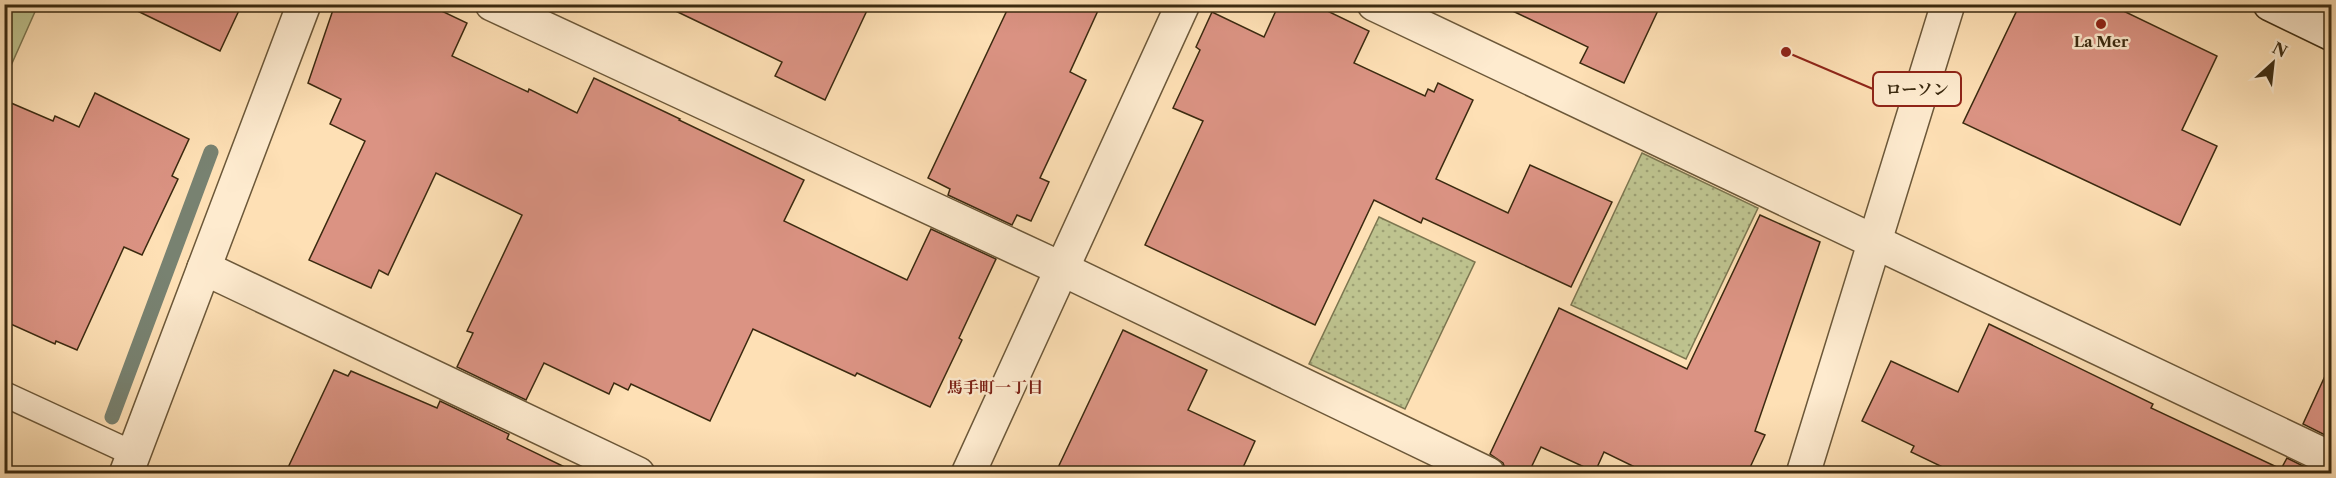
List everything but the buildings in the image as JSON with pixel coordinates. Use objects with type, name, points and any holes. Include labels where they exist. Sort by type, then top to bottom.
[{"type":"street","points":[[130,464],[304,4]]},
{"type":"street","points":[[492,4],[1062,270],[1488,474]]},
{"type":"street","points":[[968,474],[1183,4]]},
{"type":"street","points":[[1374,4],[2331,459]]},
{"type":"street","points":[[1803,474],[1948,4]]},
{"type":"street","points":[[2270,4],[2331,34]]},
{"type":"street","points":[[204,267],[638,474]]},
{"type":"lane","points":[[4,394],[130,464]]},
{"type":"green space","points":[[4,5],[38,5],[5,79]]},
{"type":"green space","points":[[1642,153],[1758,208],[1686,359],[1571,305]]},
{"type":"green space","points":[[1379,217],[1475,262],[1405,409],[1309,364]]},
{"type":"waterway","points":[[112,417],[211,152]]},
{"type":"place","name":"La Mer","points":[[2101,24]]},
{"type":"place","name":"ローソン","points":[[1786,52]]},
{"type":"district","name":"馬手町一丁目","points":[[995,387]]}]
